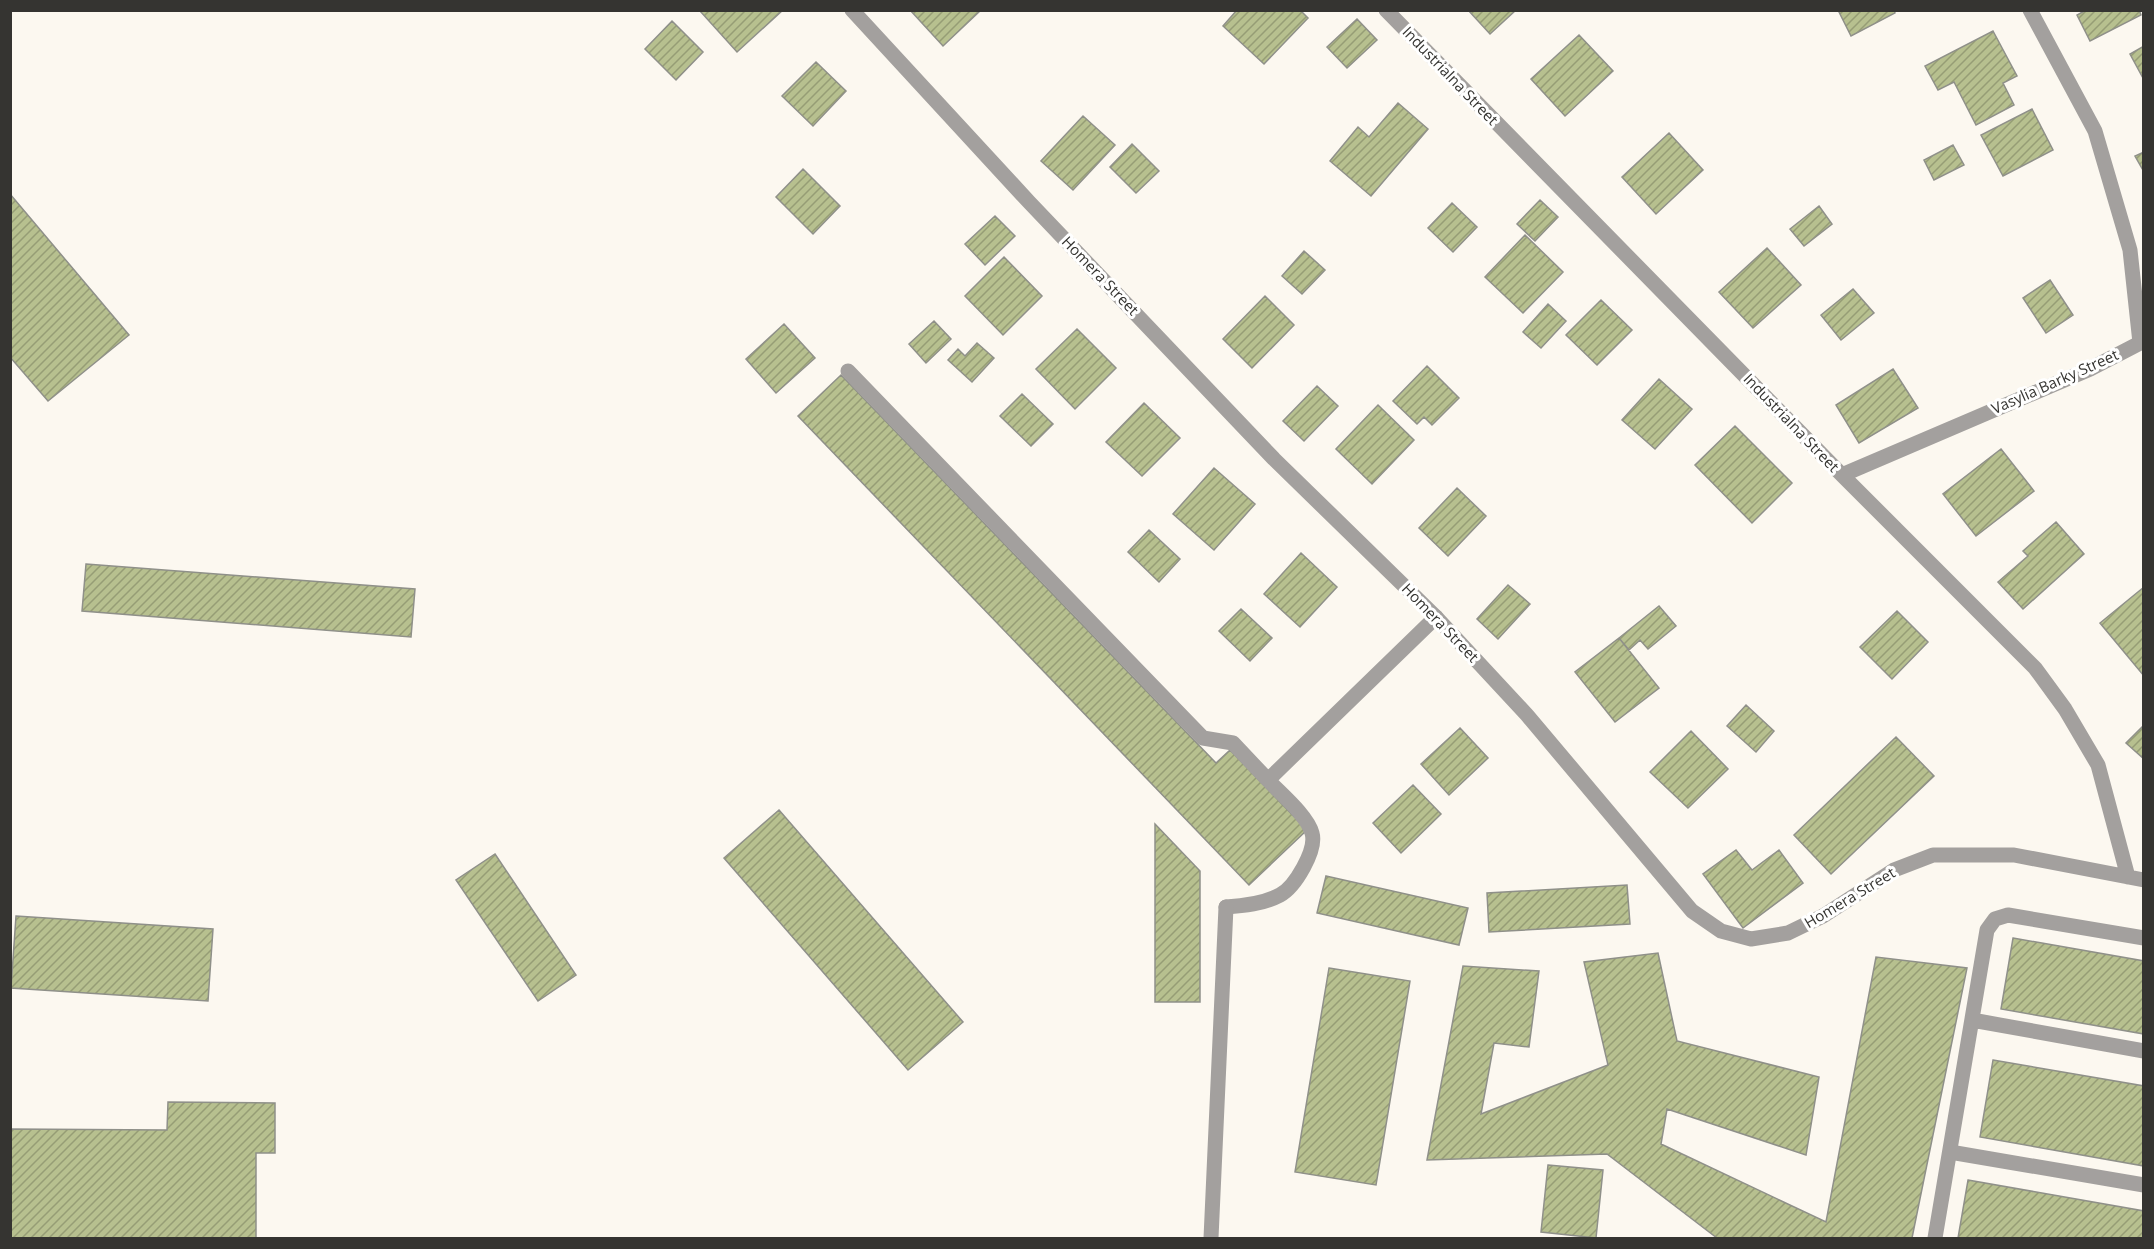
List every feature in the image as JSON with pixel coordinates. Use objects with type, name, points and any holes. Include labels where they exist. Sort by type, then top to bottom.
[{"type":"street","name":"Homera Street","points":[[852,10],[1029,202],[1266,450],[1436,617],[1527,714],[1692,912],[1721,931],[1751,939],[1788,933],[1823,916],[1894,870],[1933,855],[2014,855],[2144,880]]},
{"type":"street","name":"Industrialna Street","points":[[1386,10],[2034,668],[2065,709],[2098,765],[2128,877]]},
{"type":"street","name":"Vasylia Barky Street","points":[[1842,475],[2090,369],[2142,343],[2130,250],[2094,131],[2030,10]]},
{"type":"street","points":[[848,371],[1203,738],[1233,743],[1300,814],[1312,832],[1312,852],[1300,872],[1281,895],[1252,905],[1226,907],[1211,1239]]},
{"type":"street","points":[[1268,780],[1436,617]]},
{"type":"street","points":[[1935,1239],[1987,930],[1995,919],[2008,915],[2144,938]]},
{"type":"street","points":[[1972,1020],[2144,1051]]},
{"type":"street","points":[[1950,1152],[2144,1185]]},
{"type":"building","points":[[700,10],[783,10],[737,52],[700,11]]},
{"type":"building","points":[[910,10],[981,10],[943,46]]},
{"type":"building","points":[[1237,10],[1300,10],[1308,18],[1264,64],[1223,26]]},
{"type":"building","points":[[1468,10],[1516,10],[1490,34]]},
{"type":"building","points":[[1838,10],[1894,10],[1895,13],[1851,36]]},
{"type":"building","points":[[2086,10],[2139,10],[2141,15],[2090,41],[2077,15]]},
{"type":"building","points":[[1357,19],[1377,40],[1347,68],[1327,47]]},
{"type":"building","points":[[672,21],[703,52],[676,80],[645,49]]},
{"type":"building","points":[[1993,31],[2017,76],[2003,83],[2014,105],[1976,125],[1954,82],[1938,90],[1925,66]]},
{"type":"building","points":[[1579,35],[1613,71],[1565,116],[1531,79]]},
{"type":"building","points":[[2144,46],[2144,80],[2130,54]]},
{"type":"building","points":[[816,62],[846,91],[813,126],[782,96]]},
{"type":"building","points":[[1398,103],[1428,129],[1371,196],[1330,161],[1358,127],[1369,137]]},
{"type":"building","points":[[2032,109],[2053,150],[2003,176],[1981,135]]},
{"type":"building","points":[[1083,116],[1115,145],[1073,190],[1041,161]]},
{"type":"building","points":[[1669,133],[1703,170],[1656,214],[1622,177]]},
{"type":"building","points":[[1132,144],[1159,171],[1136,193],[1110,167]]},
{"type":"building","points":[[1953,145],[1964,165],[1934,180],[1924,160]]},
{"type":"building","points":[[2144,152],[2144,172],[2135,156]]},
{"type":"building","points":[[803,169],[840,206],[813,234],[776,197]]},
{"type":"building","points":[[10,194],[129,335],[48,401],[10,357]]},
{"type":"building","points":[[1540,200],[1558,217],[1535,241],[1517,224]]},
{"type":"building","points":[[1452,203],[1477,227],[1453,252],[1428,228]]},
{"type":"building","points":[[1819,206],[1832,224],[1804,246],[1790,229]]},
{"type":"building","points":[[995,216],[1015,236],[985,265],[965,244]]},
{"type":"building","points":[[1525,235],[1563,272],[1523,313],[1485,277]]},
{"type":"building","points":[[1767,248],[1801,285],[1753,328],[1719,292]]},
{"type":"building","points":[[1304,251],[1325,270],[1302,294],[1282,276]]},
{"type":"building","points":[[1004,257],[1042,296],[1003,335],[965,296]]},
{"type":"building","points":[[2050,280],[2073,315],[2046,333],[2023,298]]},
{"type":"building","points":[[1853,289],[1874,313],[1841,340],[1821,315]]},
{"type":"building","points":[[1265,296],[1294,325],[1252,368],[1223,339]]},
{"type":"building","points":[[1601,300],[1632,330],[1597,365],[1566,335]]},
{"type":"building","points":[[1548,304],[1566,321],[1541,348],[1523,332]]},
{"type":"building","points":[[934,321],[951,339],[926,363],[909,344]]},
{"type":"building","points":[[784,324],[815,358],[776,393],[746,359]]},
{"type":"building","points":[[1077,329],[1116,368],[1075,409],[1036,369]]},
{"type":"building","points":[[977,343],[994,358],[972,382],[948,360],[958,349],[965,356]]},
{"type":"building","points":[[1427,366],[1459,398],[1432,425],[1424,417],[1417,424],[1393,401]]},
{"type":"building","points":[[1893,369],[1918,408],[1859,443],[1836,405]]},
{"type":"building","points":[[841,375],[1216,763],[1230,750],[1307,830],[1249,885],[798,416]]},
{"type":"building","points":[[1659,379],[1692,409],[1655,449],[1622,420]]},
{"type":"building","points":[[1317,386],[1338,406],[1304,441],[1283,421]]},
{"type":"building","points":[[1022,394],[1053,424],[1031,446],[1000,416]]},
{"type":"building","points":[[1144,403],[1180,438],[1142,476],[1106,442]]},
{"type":"building","points":[[1378,405],[1414,440],[1372,484],[1336,449]]},
{"type":"building","points":[[1735,426],[1792,483],[1752,523],[1695,465]]},
{"type":"building","points":[[2001,449],[2034,491],[1976,536],[1943,494]]},
{"type":"building","points":[[1214,468],[1255,504],[1214,550],[1173,514]]},
{"type":"building","points":[[1457,488],[1486,516],[1448,556],[1419,528]]},
{"type":"building","points":[[2056,522],[2084,554],[2023,609],[1998,582],[2028,556],[2023,551]]},
{"type":"building","points":[[1149,530],[1180,559],[1159,582],[1128,552]]},
{"type":"building","points":[[1301,553],[1337,587],[1300,627],[1264,594]]},
{"type":"building","points":[[86,564],[415,589],[411,637],[82,611]]},
{"type":"building","points":[[1508,585],[1530,604],[1498,639],[1477,619]]},
{"type":"building","points":[[2144,587],[2144,676],[2100,623]]},
{"type":"building","points":[[1659,606],[1676,626],[1648,649],[1640,640],[1629,650],[1619,638]]},
{"type":"building","points":[[1241,609],[1272,638],[1250,661],[1219,631]]},
{"type":"building","points":[[1897,611],[1928,642],[1892,679],[1860,647]]},
{"type":"building","points":[[1619,638],[1659,688],[1615,722],[1575,672]]},
{"type":"building","points":[[1746,705],[1774,731],[1756,752],[1727,726]]},
{"type":"building","points":[[2144,725],[2144,759],[2126,743]]},
{"type":"building","points":[[1460,728],[1488,758],[1449,795],[1421,764]]},
{"type":"building","points":[[1691,731],[1728,769],[1688,808],[1650,772]]},
{"type":"building","points":[[1896,737],[1934,776],[1831,874],[1794,835]]},
{"type":"building","points":[[1413,785],[1441,814],[1401,853],[1373,823]]},
{"type":"building","points":[[779,810],[963,1022],[908,1070],[724,858]]},
{"type":"building","points":[[1155,824],[1200,871],[1200,1002],[1155,1002]]},
{"type":"building","points":[[1736,850],[1752,870],[1779,850],[1803,883],[1743,928],[1703,874]]},
{"type":"building","points":[[495,854],[576,975],[538,1001],[456,880]]},
{"type":"building","points":[[1326,876],[1468,908],[1459,945],[1317,913]]},
{"type":"building","points":[[1627,885],[1630,924],[1489,932],[1487,893]]},
{"type":"building","points":[[16,916],[213,929],[208,1001],[11,988]]},
{"type":"building","points":[[2013,938],[2144,961],[2144,1034],[2001,1009]]},
{"type":"building","points":[[1658,953],[1677,1041],[1819,1077],[1806,1155],[1667,1109],[1661,1144],[1826,1222],[1876,957],[1967,968],[1912,1238],[1717,1238],[1607,1154],[1427,1160],[1463,966],[1539,971],[1529,1047],[1494,1043],[1481,1114],[1608,1065],[1584,962]]},
{"type":"building","points":[[1329,968],[1410,981],[1376,1185],[1295,1172]]},
{"type":"building","points":[[1993,1060],[2144,1086],[2144,1166],[1980,1137]]},
{"type":"building","points":[[168,1102],[275,1103],[275,1153],[256,1153],[256,1238],[10,1238],[10,1129],[167,1130]]},
{"type":"building","points":[[1548,1165],[1603,1170],[1596,1238],[1541,1232]]},
{"type":"building","points":[[1968,1180],[2144,1211],[2144,1238],[1958,1238]]}]
